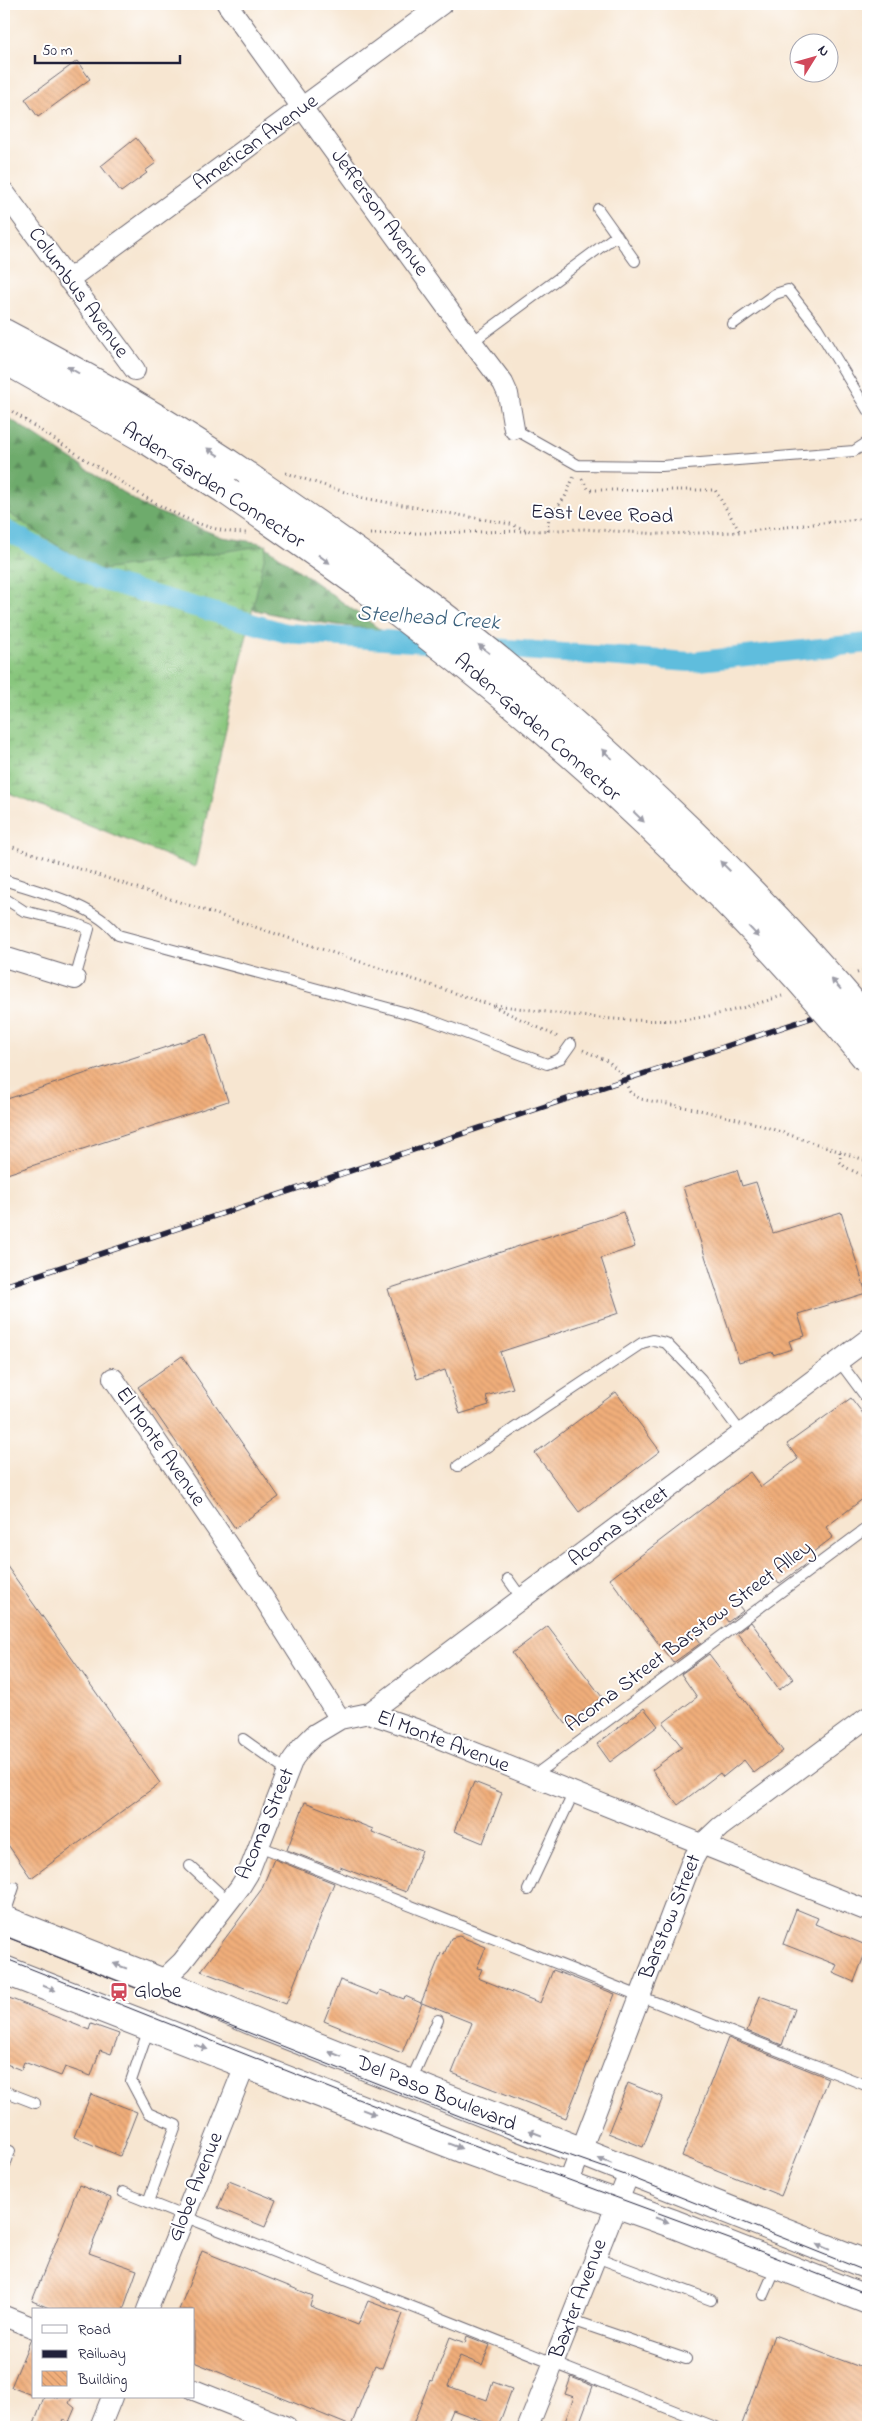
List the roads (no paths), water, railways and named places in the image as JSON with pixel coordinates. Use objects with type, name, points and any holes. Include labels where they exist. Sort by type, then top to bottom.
[{"type":"main road","name":"Arden-Garden Connector","points":[[4,333],[212,451],[400,584],[550,703],[651,794],[735,876],[813,958],[868,1021]]},
{"type":"main road","name":"Arden-Garden Connector","points":[[4,359],[147,440],[227,491],[389,606],[474,673],[559,744],[661,838],[739,915],[868,1060]]},
{"type":"main road","name":"Del Paso Boulevard","points":[[4,1919],[262,2025],[868,2265]]},
{"type":"main road","name":"Del Paso Boulevard","points":[[4,1970],[149,2028],[567,2187],[778,2264],[868,2300]]},
{"type":"street","name":"Jefferson Avenue","points":[[227,4],[503,383],[508,394],[514,429]]},
{"type":"street","name":"American Avenue","points":[[68,280],[442,4]]},
{"type":"street","name":"Columbus Avenue","points":[[4,192],[135,370]]},
{"type":"street","points":[[4,957],[75,979]]},
{"type":"street","name":"Acoma Street","points":[[369,1713],[523,1600],[868,1339]]},
{"type":"street","name":"El Monte Avenue","points":[[113,1378],[258,1589],[340,1719],[369,1713],[421,1731],[573,1794],[868,1911]]},
{"type":"street","name":"Barstow Street","points":[[567,2187],[639,1995],[691,1863],[701,1845],[720,1827],[868,1717]]},
{"type":"street","name":"Acoma Street","points":[[161,1982],[182,1962],[248,1874],[288,1772],[302,1747],[315,1734],[340,1719]]},
{"type":"street","name":"Globe Avenue","points":[[148,2308],[246,2064]]},
{"type":"street","name":"Baxter Avenue","points":[[528,2427],[630,2171]]},
{"type":"street","points":[[4,2316],[32,2327]]},
{"type":"street","points":[[195,2390],[288,2427]]},
{"type":"street","points":[[100,2427],[112,2398]]},
{"type":"lane","points":[[598,209],[635,261]]},
{"type":"lane","points":[[472,342],[617,236]]},
{"type":"lane","points":[[734,324],[776,294],[788,290],[817,326],[868,411]]},
{"type":"lane","points":[[514,429],[578,466],[662,466],[854,451],[868,442]]},
{"type":"lane","points":[[4,880],[48,894],[90,912],[112,926],[118,935],[425,1018],[547,1064],[561,1058],[571,1044]]},
{"type":"lane","points":[[4,898],[24,911],[74,923],[89,930],[75,979]]},
{"type":"lane","points":[[458,1466],[642,1343],[653,1340],[666,1343],[701,1379],[742,1434]]},
{"type":"lane","points":[[839,1361],[868,1400]]},
{"type":"lane","name":"Acoma Street Barstow Street Alley","points":[[532,1777],[868,1527]]},
{"type":"lane","points":[[508,1579],[523,1600]]},
{"type":"lane","points":[[243,1739],[288,1772]]},
{"type":"lane","points":[[528,1890],[573,1794]]},
{"type":"lane","points":[[259,1846],[868,2086]]},
{"type":"lane","points":[[190,1866],[228,1902]]},
{"type":"lane","points":[[4,1919],[14,1887]]},
{"type":"lane","points":[[410,2084],[438,2020]]},
{"type":"lane","points":[[148,2202],[176,2125],[148,2113],[131,2082],[149,2028]]},
{"type":"lane","points":[[4,2091],[35,2104]]},
{"type":"lane","points":[[4,2168],[10,2151]]},
{"type":"lane","points":[[123,2192],[715,2427]]},
{"type":"lane","points":[[596,2258],[710,2300]]},
{"type":"lane","points":[[764,2295],[778,2264]]},
{"type":"lane","points":[[572,2320],[686,2359]]},
{"type":"waterway","name":"Steelhead Creek","points":[[4,529],[97,579],[286,633],[440,644]]},
{"type":"waterway","name":"Steelhead Creek","points":[[479,647],[690,662],[868,643]]},
{"type":"tram line","points":[[4,1936],[472,2121],[628,2176],[868,2272]]},
{"type":"tram line","points":[[4,1958],[463,2141],[732,2240],[868,2294]]},
{"type":"railway","points":[[4,1286],[868,999]]},
{"type":"place","name":"Globe","points":[[119,1992]]}]
